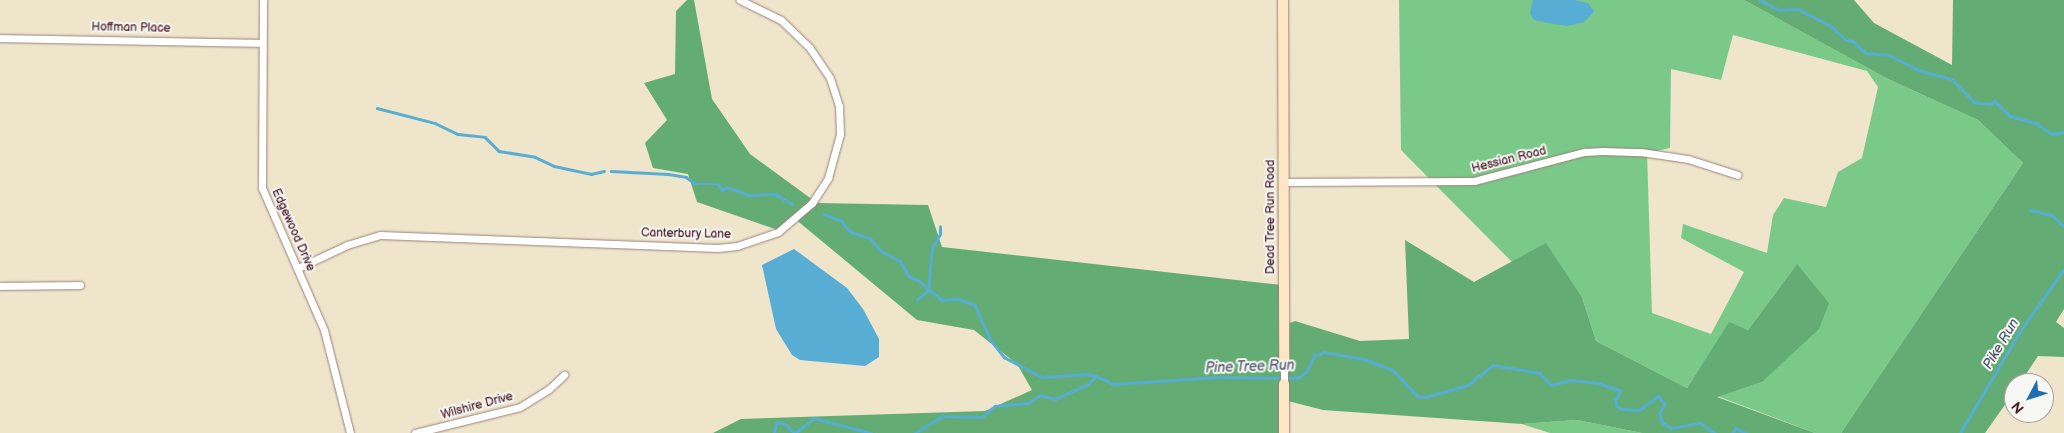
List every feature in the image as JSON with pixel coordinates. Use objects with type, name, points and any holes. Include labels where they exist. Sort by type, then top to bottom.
[{"type":"street","name":"Edgewood Drive","points":[[263,0],[262,188],[324,330],[350,433]]},
{"type":"street","name":"Canterbury Lane","points":[[298,268],[347,245],[380,235],[718,248],[738,246],[778,232],[812,203],[828,178],[840,134],[839,106],[830,78],[810,48],[780,20],[740,0]]},
{"type":"street","name":"Dead Tree Run Road","points":[[1283,0],[1284,433]]},
{"type":"street","name":"Hoffman Place","points":[[0,38],[262,43]]},
{"type":"street","name":"Hessian Road","points":[[1283,182],[1466,182],[1584,152],[1603,151],[1641,152],[1678,158],[1738,175]]},
{"type":"street","points":[[0,286],[80,285]]},
{"type":"street","name":"Wilshire Drive","points":[[415,433],[520,406],[549,389],[564,375]]},
{"type":"green space","points":[[687,0],[694,0],[712,99],[750,154],[817,203],[928,205],[942,247],[1282,285],[1282,326],[1295,321],[1360,341],[1409,339],[1405,240],[1474,282],[1546,243],[1582,297],[1596,341],[1687,388],[1729,322],[1748,330],[1797,264],[1829,303],[1819,329],[1762,382],[1717,397],[1815,433],[1642,433],[1577,420],[1522,424],[1323,410],[1288,401],[1283,433],[713,433],[741,419],[985,411],[1032,390],[1017,364],[974,330],[917,320],[794,218],[778,230],[697,202],[688,174],[653,168],[645,143],[667,120],[644,83],[675,74],[676,11]]},
{"type":"green space","points":[[1399,0],[1744,0],[1888,79],[1978,120],[2023,163],[1841,433],[1815,433],[1717,396],[1762,382],[1797,264],[1748,330],[1729,323],[1687,388],[1596,341],[1582,297],[1546,244],[1513,263],[1401,150]],"holes":[[[1733,35],[1867,71],[1878,87],[1862,158],[1838,172],[1826,207],[1784,198],[1773,215],[1767,253],[1683,224],[1681,238],[1744,272],[1711,334],[1652,313],[1647,153],[1670,148],[1671,69],[1721,80]]]},
{"type":"green space","points":[[1744,0],[1854,0],[1874,23],[1952,65],[1953,0],[2064,0],[2064,309],[2056,322],[2064,328],[2064,357],[2038,356],[2027,373],[2004,373],[2004,406],[1985,433],[1841,433],[2023,163],[1978,120],[1888,79]]},
{"type":"green space","points":[[1577,420],[1642,433],[1550,433],[1522,424]]},
{"type":"water","points":[[1533,0],[1574,0],[1588,3],[1594,12],[1584,22],[1568,26],[1548,23],[1534,20],[1530,13]]},
{"type":"water","points":[[794,249],[847,288],[863,309],[879,339],[879,357],[865,366],[800,360],[792,355],[776,329],[762,265]]},
{"type":"waterway","points":[[1760,0],[1780,10],[1798,9],[1830,25],[1846,40],[1853,41],[1866,53],[1889,55],[1918,70],[1952,79],[1974,102],[1991,104],[1995,101],[2010,116],[2036,123],[2052,134],[2064,132]]},
{"type":"waterway","points":[[377,108],[435,123],[458,134],[485,137],[499,151],[535,157],[554,166],[591,174],[604,171]]},
{"type":"waterway","points":[[611,171],[668,174],[686,177],[696,184],[718,184],[723,190],[727,187],[749,195],[775,194],[792,204]]},
{"type":"waterway","points":[[2030,210],[2052,215],[2064,226]]},
{"type":"waterway","points":[[824,214],[841,221],[851,232],[870,238],[880,250],[900,261],[910,277],[918,280],[942,300],[958,299],[975,305],[990,339],[1004,357],[1042,377],[1087,374],[1096,376]]},
{"type":"waterway","points":[[917,300],[928,290],[932,248],[940,234],[940,227]]},
{"type":"waterway","name":"Pike Run","points":[[1960,433],[2020,331],[2064,269]]},
{"type":"waterway","name":"Pine Tree Run","points":[[915,433],[942,416],[982,417],[995,406],[1028,403],[1040,395],[1055,399],[1088,384],[1096,376],[1113,384],[1219,377],[1298,378],[1307,371],[1314,356],[1324,352],[1364,359],[1393,370],[1417,396],[1426,397],[1468,385],[1493,365],[1540,373],[1551,385],[1570,380],[1599,383],[1621,391],[1616,400],[1617,406],[1622,409],[1639,410],[1658,396],[1665,404],[1660,413],[1662,422],[1671,428],[1700,423],[1715,433]]},
{"type":"waterway","name":"Pine Tree Run","points":[[774,433],[776,423],[782,422],[795,433],[814,418],[871,433]]},
{"type":"waterway","name":"Pine Tree Run","points":[[1732,433],[1736,428],[1746,433]]}]
